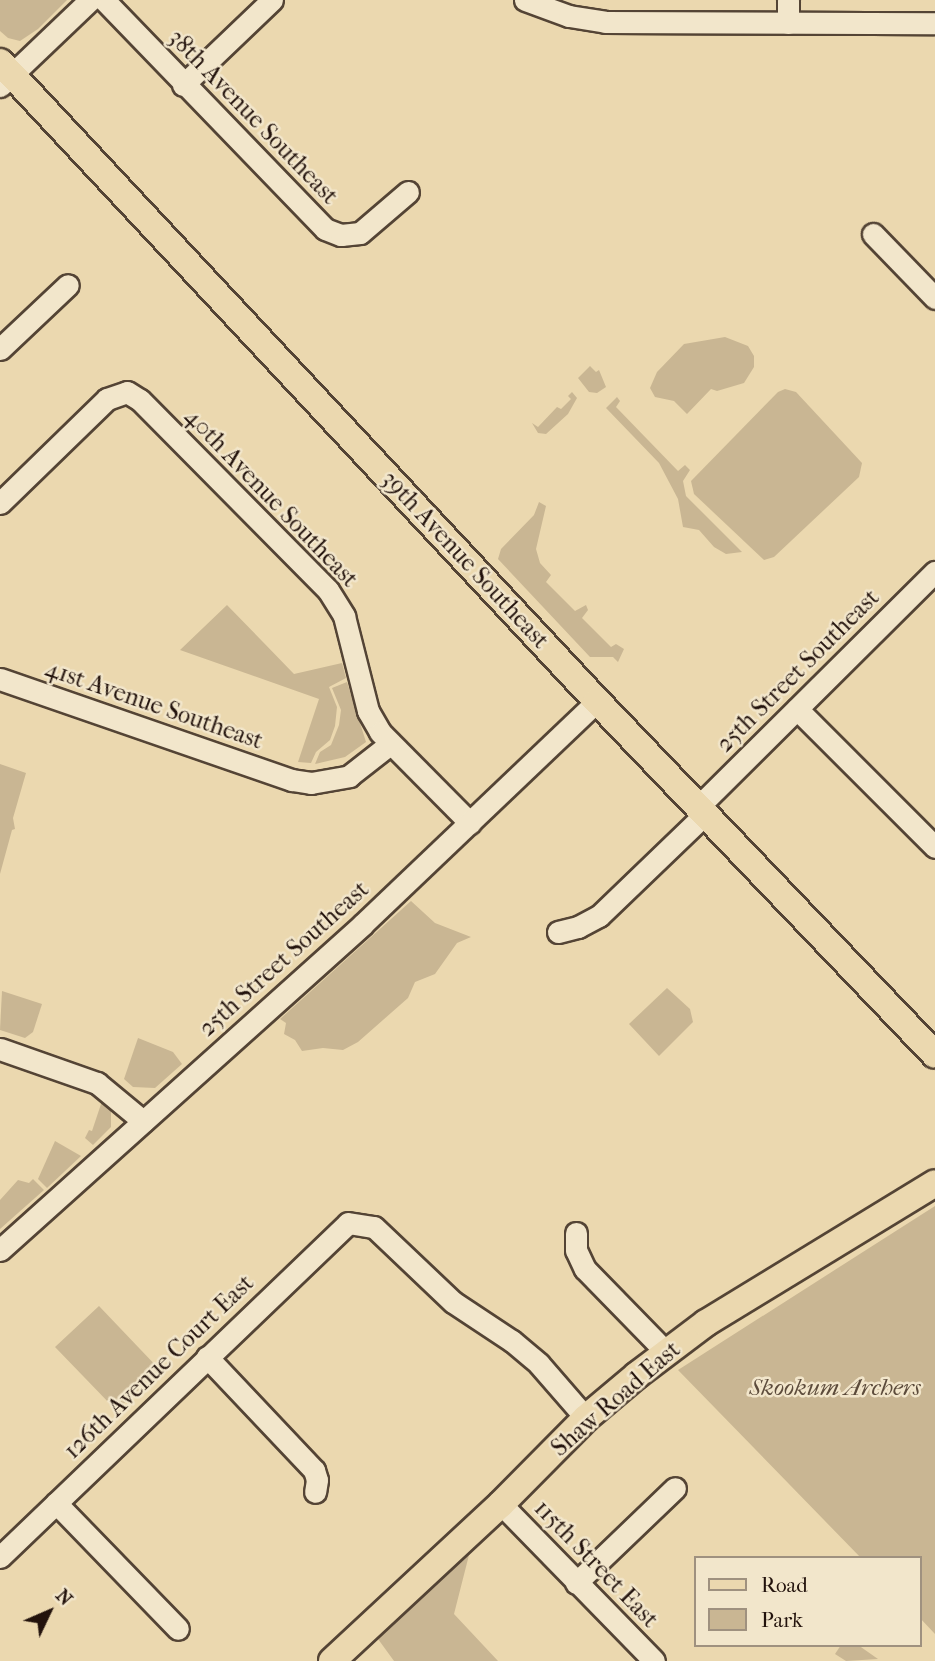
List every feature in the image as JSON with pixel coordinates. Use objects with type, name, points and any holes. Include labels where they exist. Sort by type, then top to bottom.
[{"type":"main road","name":"39th Avenue Southeast","points":[[4,74],[935,1055]]},
{"type":"main road","name":"Shaw Road East","points":[[343,1657],[586,1418],[667,1353],[706,1323],[935,1183]]},
{"type":"street","points":[[4,74],[90,0]]},
{"type":"street","name":"38th Avenue Southeast","points":[[104,0],[316,222],[334,233],[346,236],[360,233],[408,192]]},
{"type":"street","points":[[183,85],[272,0]]},
{"type":"street","points":[[525,0],[569,16],[605,22],[935,23]]},
{"type":"street","points":[[788,0],[788,23]]},
{"type":"street","points":[[873,234],[931,284]]},
{"type":"street","points":[[3,342],[68,285]]},
{"type":"street","name":"40th Avenue Southeast","points":[[0,503],[107,399],[127,392],[140,400],[328,590],[344,616],[368,711],[390,744],[470,823]]},
{"type":"street","name":"25th Street Southeast","points":[[701,811],[797,709],[932,580]]},
{"type":"street","name":"41st Avenue Southeast","points":[[0,679],[292,780],[311,783],[349,776],[361,770],[390,744]]},
{"type":"street","name":"25th Street Southeast","points":[[0,1250],[363,924],[597,701]]},
{"type":"street","points":[[797,709],[935,847]]},
{"type":"street","points":[[558,932],[578,927],[599,916],[701,811]]},
{"type":"street","points":[[0,1049],[97,1083],[143,1121]]},
{"type":"street","name":"126th Avenue Court East","points":[[0,1557],[348,1223],[358,1222],[374,1227],[453,1301],[512,1341],[539,1364],[586,1418]]},
{"type":"street","points":[[576,1233],[576,1250],[585,1269],[667,1353]]},
{"type":"street","points":[[207,1357],[314,1470],[317,1480],[315,1492]]},
{"type":"street","points":[[576,1583],[675,1488]]},
{"type":"street","points":[[56,1503],[178,1629]]},
{"type":"street","name":"115th Street East","points":[[501,1504],[654,1661]]},
{"type":"green space","points":[[0,0],[67,0],[38,29],[20,41],[8,38],[0,31]]},
{"type":"green space","points":[[725,337],[748,346],[754,356],[754,367],[744,383],[717,391],[711,389],[687,414],[674,401],[655,397],[650,388],[657,372],[684,344]]},
{"type":"green space","points":[[590,366],[596,372],[599,370],[606,387],[597,393],[589,392],[578,378]]},
{"type":"green space","points":[[785,389],[796,392],[862,463],[859,477],[774,557],[764,560],[694,494],[691,481],[778,392]]},
{"type":"green space","points":[[572,392],[577,398],[568,414],[546,434],[538,433],[532,423],[538,427],[557,407],[561,409],[571,399],[568,396]]},
{"type":"green space","points":[[617,397],[620,401],[616,407],[678,471],[685,465],[690,470],[683,481],[686,496],[742,552],[726,554],[714,547],[699,530],[683,527],[678,499],[659,463],[606,408]]},
{"type":"green space","points":[[539,502],[546,506],[536,549],[540,563],[551,575],[546,582],[575,611],[586,605],[588,610],[582,618],[611,647],[616,644],[624,649],[618,662],[613,657],[590,657],[498,559],[501,549],[534,515]]},
{"type":"green space","points":[[227,605],[294,674],[342,663],[346,678],[329,687],[337,707],[335,726],[330,740],[316,752],[311,763],[298,762],[319,699],[180,650]]},
{"type":"green space","points":[[347,682],[366,742],[345,757],[315,764],[320,752],[331,745],[339,725],[341,710],[332,688]]},
{"type":"green space","points":[[0,764],[26,773],[13,818],[15,829],[12,830],[0,874]]},
{"type":"green space","points":[[411,901],[435,923],[471,937],[457,943],[435,974],[415,982],[408,998],[358,1042],[343,1050],[323,1048],[302,1051],[295,1040],[284,1034],[286,1023],[280,1019]]},
{"type":"green space","points":[[667,988],[690,1009],[693,1022],[659,1056],[629,1024]]},
{"type":"green space","points":[[2,991],[42,1004],[33,1032],[25,1038],[0,1030]]},
{"type":"green space","points":[[138,1038],[173,1052],[182,1064],[155,1088],[133,1087],[124,1079]]},
{"type":"green space","points":[[102,1101],[111,1108],[111,1127],[93,1145],[85,1138],[89,1130],[92,1131]]},
{"type":"green space","points":[[55,1141],[81,1156],[47,1188],[38,1179]]},
{"type":"green space","points":[[33,1179],[44,1190],[0,1229],[0,1200],[18,1180],[29,1183]]},
{"type":"green space","name":"Skookum Archers","points":[[935,1206],[935,1634],[921,1619],[921,1556],[859,1556],[678,1370]]},
{"type":"green space","points":[[99,1306],[160,1370],[120,1407],[116,1403],[112,1406],[55,1347]]},
{"type":"green space","points":[[469,1555],[454,1614],[498,1661],[394,1661],[378,1639]]},
{"type":"green space","points":[[840,1647],[861,1647],[878,1659],[846,1661],[835,1654]]}]
